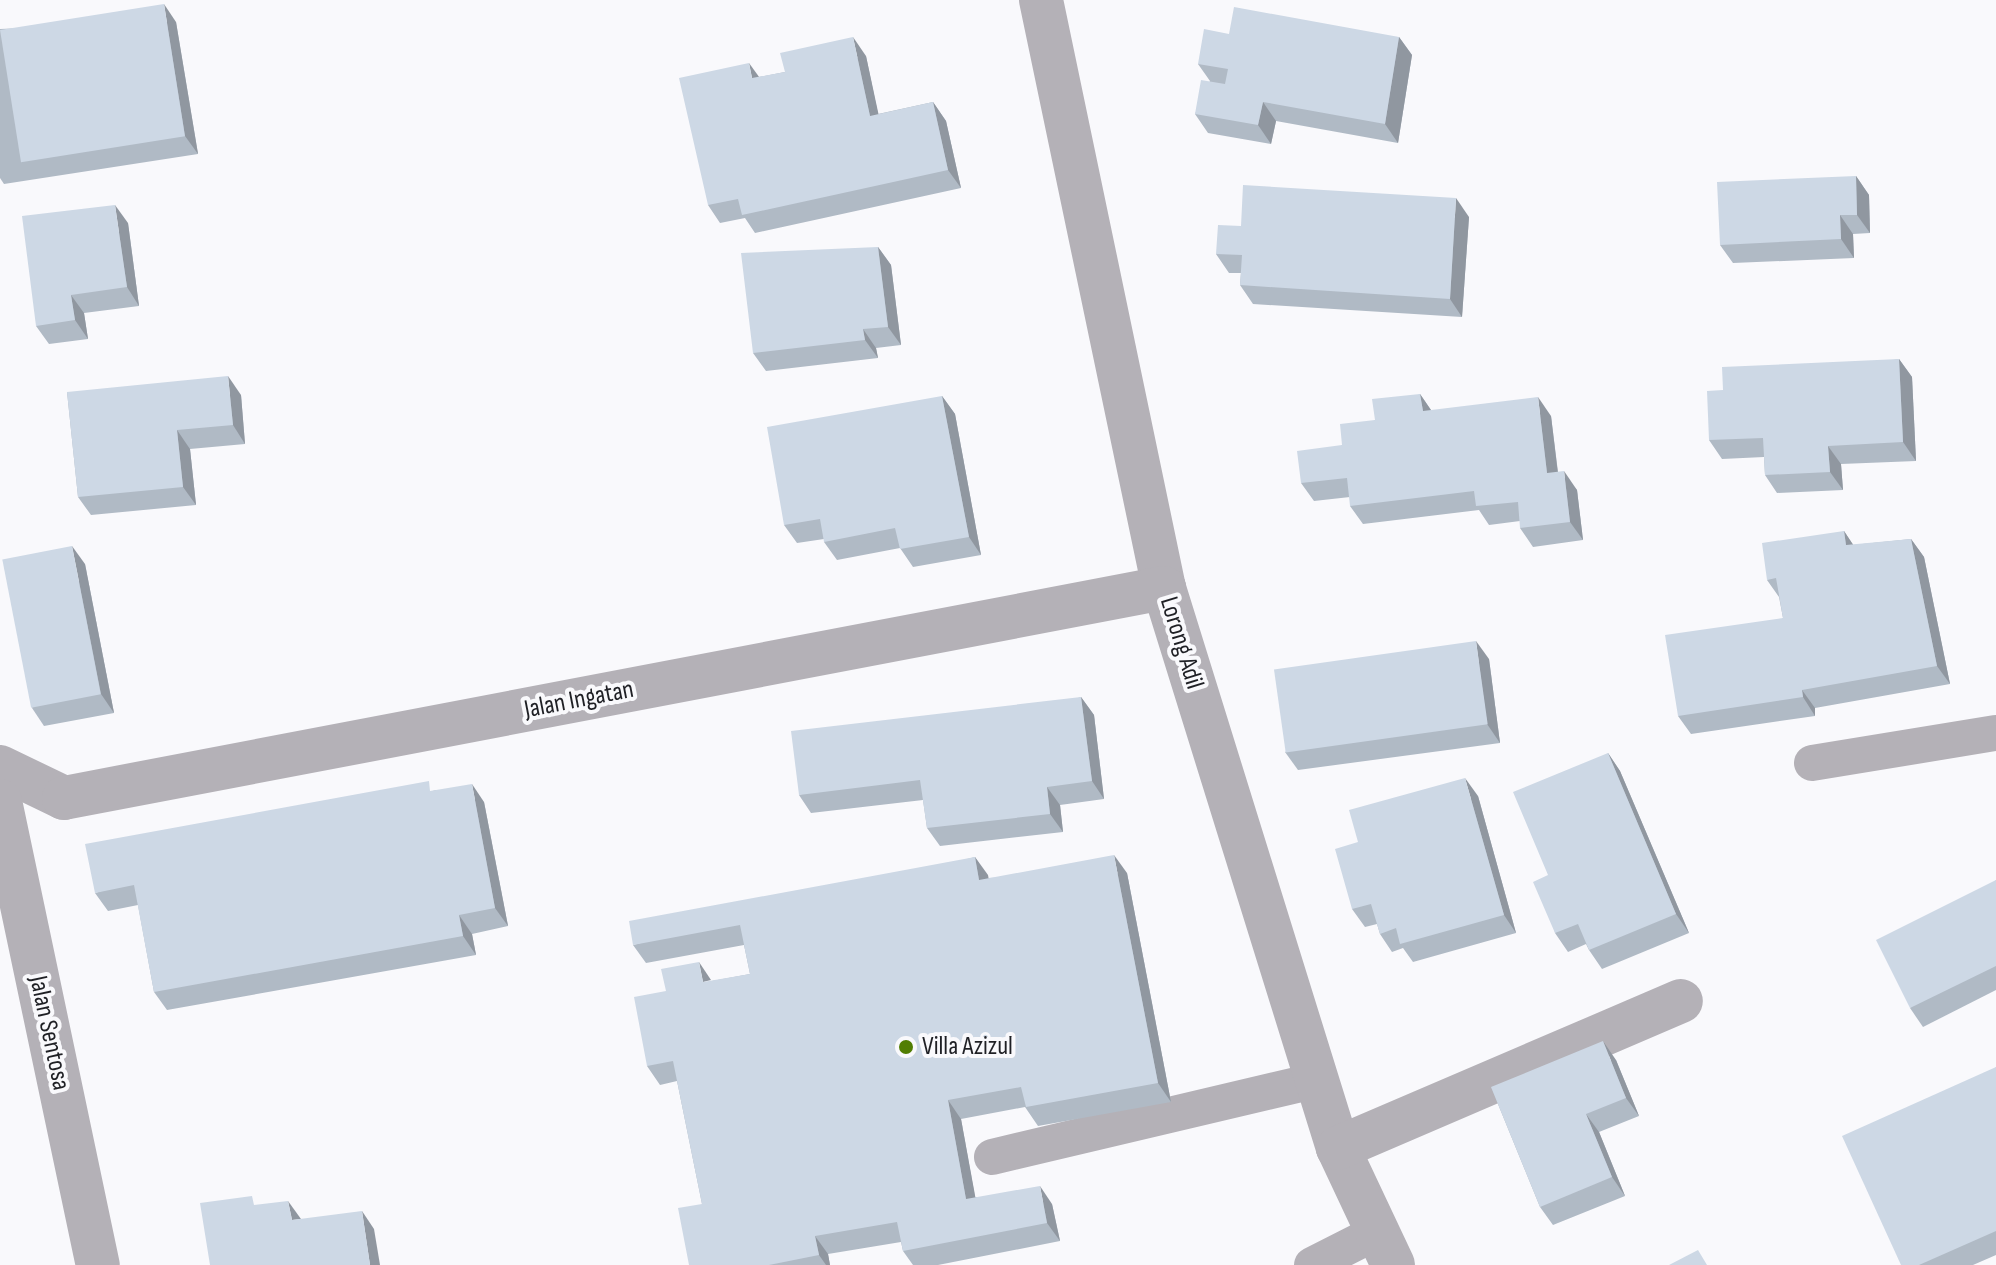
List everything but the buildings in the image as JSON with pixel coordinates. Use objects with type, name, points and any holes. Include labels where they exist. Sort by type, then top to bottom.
[{"type":"street","name":"Lorong Adil","points":[[1041,0],[1164,588],[1338,1148],[1385,1248]]},
{"type":"street","name":"Jalan Ingatan","points":[[0,767],[64,798],[1164,588]]},
{"type":"street","name":"Jalan Sentosa","points":[[0,801],[98,1265]]},
{"type":"street","points":[[1338,1148],[1681,1001]]},
{"type":"lane","points":[[1812,763],[1996,733]]},
{"type":"lane","points":[[992,1157],[1317,1080]]},
{"type":"lane","points":[[1312,1265],[1385,1248]]},
{"type":"place","name":"Villa Azizul","points":[[906,1047]]}]
